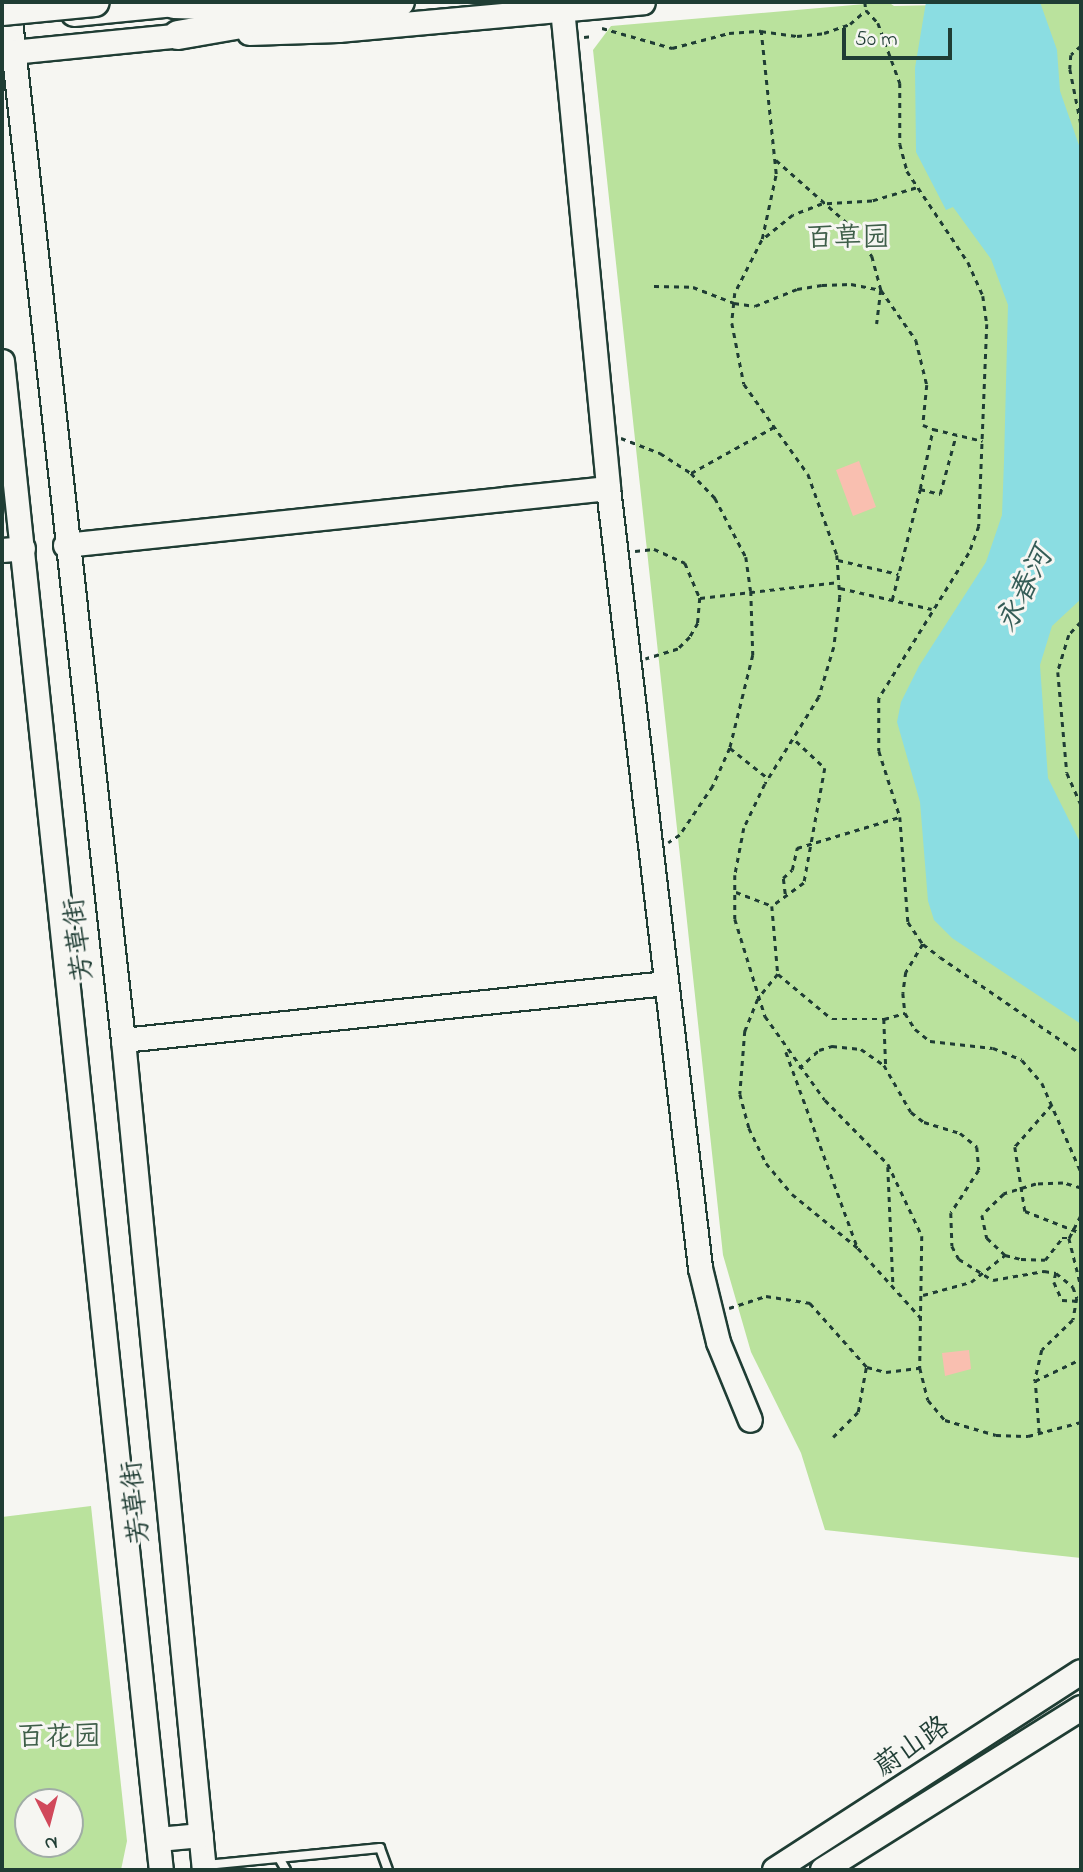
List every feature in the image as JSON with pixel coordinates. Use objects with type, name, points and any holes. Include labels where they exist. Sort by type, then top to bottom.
[{"type":"highway","points":[[5,14],[95,2]]},
{"type":"highway","points":[[178,35],[332,8],[400,2]]},
{"type":"highway","points":[[187,3],[332,8]]},
{"type":"main road","points":[[8,53],[178,35],[338,30],[643,2]]},
{"type":"main road","points":[[5,14],[187,3]]},
{"type":"main road","points":[[562,8],[608,488],[700,1268],[711,1314],[750,1420]]},
{"type":"main road","name":"芳草街","points":[[5,14],[123,1040],[203,1868]]},
{"type":"main road","name":"芳草街","points":[[2,361],[13,549],[161,1870]]},
{"type":"main road","points":[[65,545],[608,488]]},
{"type":"main road","points":[[123,1040],[666,983]]},
{"type":"main road","name":"蔚山路","points":[[775,1870],[1081,1672]]},
{"type":"main road","name":"蔚山路","points":[[823,1870],[1081,1708]]},
{"type":"main road","points":[[158,1839],[201,1835]]},
{"type":"lane","points":[[203,1868],[380,1848],[387,1870]]},
{"type":"lane","points":[[279,1858],[286,1870]]},
{"type":"path","points":[[865,2],[866,10],[878,23],[900,83],[900,144],[916,188],[968,262],[983,296],[987,324],[979,526],[969,553],[879,698],[879,751],[900,817],[904,900],[908,922],[923,944],[1081,1054]]},
{"type":"path","points":[[602,28],[672,48],[729,33],[761,31],[797,36],[824,33],[850,24],[866,10]]},
{"type":"path","points":[[761,31],[775,160],[762,240]]},
{"type":"path","points":[[1081,46],[1070,55],[1070,69],[1081,124]]},
{"type":"path","points":[[775,160],[860,237],[872,256],[881,290],[916,340],[927,385],[923,425],[983,441]]},
{"type":"path","points":[[858,1248],[783,1046],[758,999],[735,919],[735,891],[744,828],[769,779],[796,741],[820,697],[834,647],[840,588],[838,560],[808,474],[744,384],[735,352],[734,303],[746,263],[762,240],[793,215],[821,204],[872,201],[916,188]]},
{"type":"path","points":[[654,286],[693,286],[734,303],[767,304],[797,289],[822,285],[851,284],[881,290]]},
{"type":"path","points":[[877,324],[881,290]]},
{"type":"path","points":[[691,473],[774,427]]},
{"type":"path","points":[[892,600],[933,429]]},
{"type":"path","points":[[920,489],[940,494],[956,435]]},
{"type":"path","points":[[604,439],[628,437],[691,473],[715,498],[732,527],[746,557],[751,591],[753,655],[730,748],[713,786],[680,835],[651,854]]},
{"type":"path","points":[[616,553],[654,549],[670,553],[685,563],[700,598],[698,623],[678,649],[663,656],[628,661]]},
{"type":"path","points":[[838,560],[898,574]]},
{"type":"path","points":[[700,598],[839,582]]},
{"type":"path","points":[[840,588],[932,609]]},
{"type":"path","points":[[1081,622],[1069,635],[1058,672],[1066,773],[1081,804]]},
{"type":"path","points":[[772,906],[804,883],[825,768],[796,741]]},
{"type":"path","points":[[730,748],[769,779]]},
{"type":"path","points":[[785,895],[783,878],[792,870],[797,848],[811,846],[900,817]]},
{"type":"path","points":[[735,891],[772,906]]},
{"type":"path","points":[[772,906],[778,974],[758,999],[744,1031],[740,1059],[740,1094],[749,1128],[766,1163],[792,1194],[858,1248],[892,1283],[922,1320]]},
{"type":"path","points":[[923,944],[906,972],[905,1013],[915,1029],[930,1041],[993,1048],[1022,1060],[1042,1083],[1081,1172]]},
{"type":"path","points":[[778,974],[832,1018],[884,1019],[905,1013]]},
{"type":"path","points":[[884,1019],[886,1068]]},
{"type":"path","points":[[799,1068],[819,1050],[846,1045],[875,1056],[886,1068],[911,1112],[924,1122],[960,1133],[977,1147],[979,1170],[951,1213],[952,1245],[959,1259],[993,1280],[1009,1281],[1044,1271],[1056,1273],[1073,1287],[1077,1310],[1063,1331],[1042,1350],[1035,1381],[1039,1433]]},
{"type":"path","points":[[783,1046],[799,1068],[888,1164],[922,1236],[920,1368],[928,1400],[945,1420],[996,1435],[1039,1433],[1081,1422]]},
{"type":"path","points":[[1052,1105],[1014,1147],[1025,1211],[1081,1233]]},
{"type":"path","points":[[888,1164],[892,1283]]},
{"type":"path","points":[[1069,1238],[1062,1238],[1045,1260],[1005,1255],[987,1238],[982,1216],[1004,1194],[1021,1188],[1063,1182],[1081,1188]]},
{"type":"path","points":[[1081,1214],[1069,1238],[1081,1283]]},
{"type":"path","points":[[923,1295],[971,1282],[1005,1255]]},
{"type":"path","points":[[1056,1273],[1054,1282],[1062,1300],[1081,1301]]},
{"type":"path","points":[[711,1314],[766,1296],[810,1303],[867,1367],[886,1372],[920,1368]]},
{"type":"path","points":[[1035,1381],[1081,1359]]},
{"type":"path","points":[[833,1437],[858,1412],[867,1367]]},
{"type":"path","points":[[2,1815],[2,1860]]},
{"type":"green space","name":"百草园","points":[[888,2],[894,6],[1081,2],[1081,1558],[825,1530],[801,1453],[751,1352],[723,1255],[593,50],[611,26]]},
{"type":"green space","name":"百花园","points":[[91,1506],[127,1841],[121,1870],[2,1870],[2,1517]]},
{"type":"water","name":"永春河","points":[[926,2],[1040,2],[1057,50],[1060,91],[1081,151],[1081,599],[1052,626],[1040,665],[1048,778],[1081,844],[1081,1024],[952,938],[934,920],[928,901],[920,802],[897,722],[901,702],[919,666],[986,562],[1002,515],[1008,305],[991,259],[953,207],[946,210],[916,152],[915,68]]},
{"type":"building","points":[[859,461],[876,507],[853,516],[836,470]]},
{"type":"building","points":[[969,1350],[971,1369],[945,1376],[942,1353]]}]
